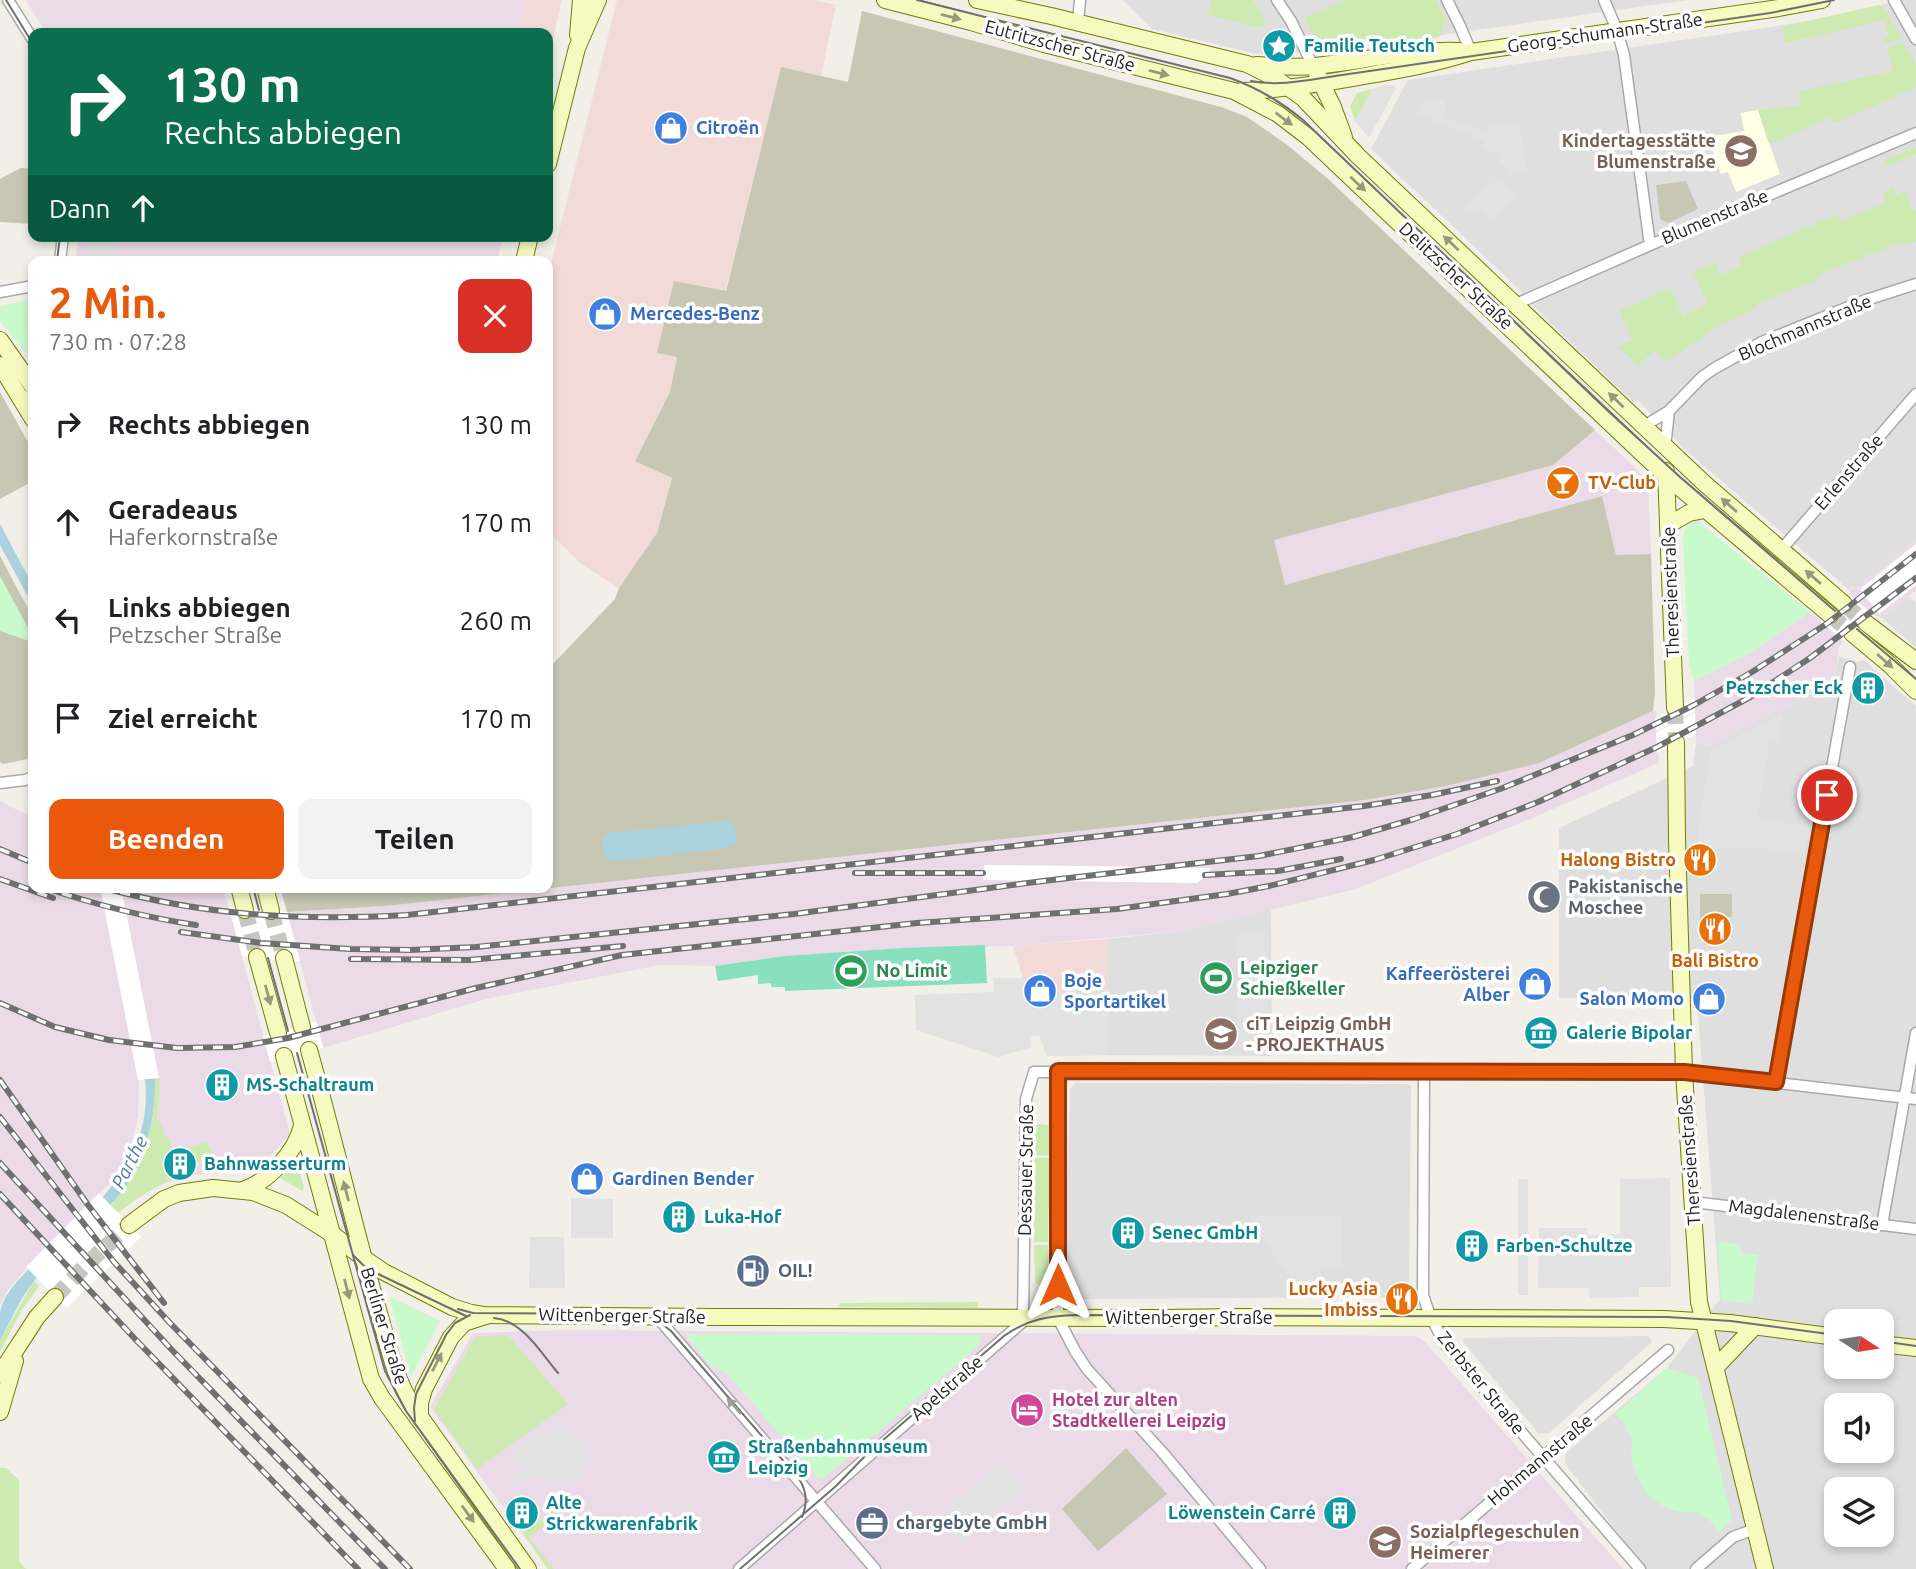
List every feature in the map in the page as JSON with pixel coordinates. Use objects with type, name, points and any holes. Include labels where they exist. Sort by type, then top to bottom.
[{"type":"main road","points":[[553,144],[577,48],[581,0]]},
{"type":"main road","points":[[577,48],[598,0]]},
{"type":"main road","name":"Eutritzscher Straße","points":[[885,0],[1056,47],[1234,91]]},
{"type":"main road","name":"Eutritzscher Straße","points":[[976,0],[1247,64]]},
{"type":"main road","name":"Georg-Schumann-Straße","points":[[1247,64],[1313,66],[1428,51],[1471,52],[1822,0]]},
{"type":"main road","name":"Georg-Schumann-Straße","points":[[1234,91],[1291,88],[1440,62],[1471,52]]},
{"type":"main road","name":"Delitzscher Straße","points":[[1247,64],[1265,72],[1303,98],[1346,144],[1665,447],[1844,604]]},
{"type":"main road","points":[[1313,66],[1333,107],[1346,144]]},
{"type":"main road","name":"Delitzscher Straße","points":[[1234,91],[1278,114],[1308,137],[1666,476],[1830,615]]},
{"type":"main road","points":[[0,340],[26,365],[28,393]]},
{"type":"main road","points":[[0,365],[28,393]]},
{"type":"main road","points":[[1665,447],[1666,476]]},
{"type":"main road","name":"Theresienstraße","points":[[1666,476],[1675,708]]},
{"type":"main road","points":[[1668,525],[1689,513],[1705,510]]},
{"type":"main road","points":[[1866,623],[1916,661]]},
{"type":"main road","points":[[1852,633],[1916,691]]},
{"type":"main road","name":"Theresienstraße","points":[[1676,742],[1684,1072],[1699,1302],[1765,1569]]},
{"type":"main road","points":[[241,893],[245,910]]},
{"type":"main road","points":[[266,893],[271,911]]},
{"type":"main road","points":[[257,957],[278,1033]]},
{"type":"main road","points":[[284,958],[302,1027]]},
{"type":"main road","name":"Berliner Straße","points":[[309,1050],[357,1252],[397,1375],[420,1417],[528,1569]]},
{"type":"main road","name":"Berliner Straße","points":[[284,1056],[376,1391],[508,1569]]},
{"type":"main road","points":[[243,1190],[259,1182],[277,1167],[295,1142],[302,1126]]},
{"type":"main road","name":"Wittenberger Straße","points":[[129,1225],[164,1199],[179,1193],[213,1188],[258,1193],[280,1202],[332,1234],[380,1270],[457,1309],[488,1315],[1664,1319],[1755,1326],[1824,1336]]},
{"type":"main road","points":[[0,1374],[37,1317],[55,1297]]},
{"type":"main road","points":[[420,1417],[424,1389],[451,1337],[464,1323],[488,1315]]},
{"type":"main road","points":[[1716,1367],[1755,1326]]},
{"type":"main road","points":[[0,1412],[21,1340]]},
{"type":"main road","points":[[1894,1345],[1916,1348]]},
{"type":"street","points":[[8,0],[28,32]]},
{"type":"street","points":[[1078,22],[1080,0]]},
{"type":"street","points":[[1447,0],[1471,52]]},
{"type":"street","points":[[1604,0],[1624,55],[1650,245]]},
{"type":"street","points":[[1894,0],[1916,39]]},
{"type":"street","points":[[1280,5],[1313,66]]},
{"type":"street","name":"Blumenstraße","points":[[1516,304],[1916,134]]},
{"type":"street","name":"Blochmannstraße","points":[[1644,426],[1669,411],[1702,377],[1762,342],[1866,300],[1916,284]]},
{"type":"street","points":[[0,292],[28,287]]},
{"type":"street","name":"Erlenstraße","points":[[1781,550],[1916,394]]},
{"type":"street","points":[[1665,447],[1669,411]]},
{"type":"street","points":[[1776,1082],[1850,667]]},
{"type":"street","points":[[0,783],[28,779]]},
{"type":"street","points":[[1882,1225],[1910,1098],[1916,1033]]},
{"type":"street","points":[[1058,1071],[1684,1072],[1910,1098]]},
{"type":"street","name":"Dessauer Straße","points":[[1025,1317],[1026,1099],[1034,1072],[1058,1071],[1058,1318],[1087,1369],[1163,1453],[1260,1569]]},
{"type":"street","name":"Zerbster Straße","points":[[1424,1073],[1423,1295],[1431,1318],[1446,1345],[1640,1569]]},
{"type":"street","name":"Magdalenenstraße","points":[[1693,1202],[1916,1229]]},
{"type":"street","points":[[657,1317],[875,1569]]},
{"type":"street","name":"Apelstraße","points":[[739,1569],[1025,1317]]},
{"type":"street","name":"Hohmannstraße","points":[[1412,1569],[1668,1350]]},
{"type":"street","points":[[1696,1569],[1733,1537],[1755,1529]]},
{"type":"shaded area","points":[[26,0],[526,0],[519,28],[43,28]]},
{"type":"shaded area","points":[[526,0],[562,0],[553,39],[553,28],[519,28]]},
{"type":"shaded area","points":[[617,0],[814,0],[836,5],[821,76],[781,68],[725,291],[674,282],[658,353],[677,357],[670,392],[635,461],[672,477],[657,534],[619,588],[580,563],[553,537],[553,256]]},
{"type":"shaded area","points":[[1123,0],[1688,0],[1330,51],[1256,54],[1152,29]]},
{"type":"shaded area","points":[[1901,0],[1916,0],[1916,541],[1859,586],[1848,589],[1684,449],[1639,401],[1633,402],[1545,318],[1518,288],[1371,149],[1408,80],[1765,28],[1847,14]]},
{"type":"shaded area","points":[[862,11],[1221,107],[1247,117],[1286,144],[1327,178],[1595,430],[1553,465],[1274,540],[1285,585],[1602,496],[1616,555],[1651,554],[1655,692],[1653,711],[1539,763],[1446,786],[1365,800],[553,888],[553,664],[615,599],[619,588],[657,533],[672,478],[635,461],[670,392],[677,357],[657,353],[674,281],[726,291],[781,67],[848,82]]},
{"type":"shaded area","points":[[1383,85],[1396,88],[1369,138],[1355,121],[1373,89]]},
{"type":"shaded area","points":[[1444,99],[1447,118],[1484,132],[1489,124],[1519,121],[1527,173],[1509,176],[1508,168],[1499,162],[1500,154],[1483,148],[1484,141],[1416,114],[1423,102]]},
{"type":"shaded area","name":"Kindertagesstätte Blumenstraße","points":[[1758,110],[1780,174],[1736,192],[1728,172],[1721,174],[1708,137],[1744,131],[1741,113]]},
{"type":"shaded area","points":[[21,168],[28,169],[28,224],[0,222],[0,179]]},
{"type":"shaded area","points":[[1503,179],[1518,195],[1494,221],[1482,210],[1474,210],[1468,216],[1462,211],[1486,185]]},
{"type":"shaded area","points":[[1686,181],[1698,209],[1668,223],[1660,219],[1656,185]]},
{"type":"shaded area","points":[[78,242],[502,242],[498,256],[76,256]]},
{"type":"shaded area","points":[[91,242],[115,242],[113,256],[89,256]]},
{"type":"shaded area","points":[[0,392],[28,442],[28,484],[0,499]]},
{"type":"shaded area","points":[[1595,430],[1648,480],[1651,554],[1616,555],[1602,496],[1285,585],[1273,540],[1552,465]]},
{"type":"shaded area","points":[[1916,541],[1916,590],[1882,618],[1875,617],[1851,597],[1853,595],[1848,590],[1859,586]]},
{"type":"shaded area","points":[[0,556],[28,609],[28,759],[3,764],[0,762]]},
{"type":"shaded area","points":[[1908,596],[1916,602],[1916,648],[1882,618]]},
{"type":"shaded area","points":[[1810,612],[1845,641],[1839,646],[1835,683],[1709,745],[1696,743],[1694,681],[1754,651]]},
{"type":"shaded area","points":[[1839,656],[1857,662],[1864,660],[1916,706],[1916,1569],[1645,1569],[1565,1463],[1566,1453],[1667,1368],[1720,1299],[1697,1000],[1559,998],[1559,828],[1693,766],[1696,743],[1709,745],[1834,683]]},
{"type":"shaded area","points":[[1656,711],[1659,763],[1528,820],[1356,889],[1183,931],[1013,946],[902,948],[785,956],[715,966],[660,965],[486,999],[323,1048],[287,912],[386,906],[506,893],[553,893],[553,888],[1365,800],[1539,763]]},
{"type":"shaded area","points":[[1783,713],[1778,741],[1770,741],[1757,818],[1809,827],[1804,855],[1760,847],[1699,849],[1698,828],[1711,751]]},
{"type":"shaded area","points":[[0,801],[28,815],[28,893],[225,893],[290,1134],[272,1154],[244,1169],[181,1177],[161,1184],[136,1198],[118,1213],[130,1191],[157,1120],[159,1079],[139,1080],[138,1118],[132,1141],[111,1182],[26,1268],[0,1305]]},
{"type":"shaded area","points":[[282,893],[506,893],[386,906],[287,912]]},
{"type":"shaded area","points":[[1700,894],[1732,894],[1732,917],[1700,918]]},
{"type":"shaded area","points":[[1271,909],[1272,1056],[1108,1055],[1107,939],[1183,931]]},
{"type":"shaded area","points":[[1268,929],[1269,1043],[1236,1046],[1237,935]]},
{"type":"shaded area","points":[[1107,939],[1108,1055],[1047,1056],[1013,946]]},
{"type":"shaded area","points":[[993,978],[1023,978],[1030,999],[1054,997],[1054,991],[1107,987],[1108,1055],[1047,1056],[1039,1035],[1030,1037],[1032,1047],[998,1057],[916,1030],[915,995],[994,992]]},
{"type":"shaded area","points":[[1076,1083],[1408,1084],[1411,1086],[1409,1297],[1084,1299],[1064,1282],[1070,1089]]},
{"type":"shaded area","points":[[1670,1178],[1671,1287],[1639,1287],[1639,1297],[1590,1298],[1589,1288],[1538,1288],[1539,1228],[1587,1228],[1588,1235],[1620,1234],[1620,1179]]},
{"type":"shaded area","points":[[1518,1179],[1528,1179],[1528,1295],[1518,1295]]},
{"type":"shaded area","points":[[571,1198],[613,1199],[613,1238],[571,1238]]},
{"type":"shaded area","points":[[1249,1216],[1342,1216],[1343,1268],[1321,1268],[1321,1295],[1300,1293]]},
{"type":"shaded area","points":[[530,1237],[564,1237],[565,1288],[529,1288]]},
{"type":"shaded area","points":[[565,1330],[1415,1336],[1423,1340],[1441,1360],[1623,1569],[548,1569],[430,1407],[473,1333]]},
{"type":"shaded area","points":[[1649,1336],[1652,1342],[1549,1433],[1539,1434],[1463,1342],[1465,1338]]},
{"type":"shaded area","points":[[565,1423],[588,1451],[583,1455],[589,1462],[579,1469],[583,1475],[575,1481],[571,1476],[558,1485],[556,1483],[551,1486],[542,1475],[530,1476],[517,1485],[512,1478],[525,1469],[521,1465],[516,1469],[510,1460],[515,1456],[512,1450],[542,1428],[548,1436]]},
{"type":"shaded area","points":[[1126,1448],[1167,1494],[1098,1551],[1062,1509]]},
{"type":"shaded area","points":[[1002,1461],[1024,1489],[961,1544],[937,1516]]},
{"type":"green space","points":[[1211,0],[1253,0],[1266,24],[1256,27],[1208,15]]},
{"type":"green space","points":[[1345,0],[1436,0],[1446,20],[1439,37],[1330,51],[1314,38],[1305,17]]},
{"type":"green space","points":[[1878,5],[1883,7],[1902,39],[1885,43],[1883,39],[1889,37],[1885,20],[1785,43],[1782,27]]},
{"type":"green space","points":[[1903,42],[1916,64],[1916,87],[1836,123],[1830,118],[1769,144],[1758,110],[1801,105],[1800,91],[1893,71],[1887,49]]},
{"type":"green space","points":[[1373,89],[1355,121],[1350,106],[1357,93]]},
{"type":"green space","points":[[1916,147],[1916,154],[1888,166],[1885,160]]},
{"type":"green space","points":[[1893,188],[1896,195],[1905,191],[1913,210],[1916,209],[1916,241],[1903,245],[1899,243],[1818,275],[1816,281],[1756,304],[1757,308],[1717,327],[1666,362],[1656,350],[1638,365],[1618,347],[1632,340],[1619,311],[1670,288],[1683,316],[1707,304],[1693,271],[1715,262],[1721,275],[1742,265],[1739,257],[1837,214],[1840,221],[1885,203],[1883,192]]},
{"type":"green space","points":[[28,300],[28,353],[0,321],[0,306]]},
{"type":"green space","points":[[1695,519],[1810,612],[1754,651],[1694,681],[1689,665],[1683,541],[1687,525]]},
{"type":"green space","points":[[0,576],[28,628],[28,641],[0,631]]},
{"type":"green space","name":"No Limit","points":[[985,945],[987,983],[785,991],[785,987],[771,987],[771,983],[758,984],[758,975],[718,981],[715,966],[785,956]]},
{"type":"green space","points":[[155,1078],[159,1078],[157,1120],[161,1122],[171,1146],[178,1150],[206,1142],[212,1152],[181,1177],[148,1192],[118,1213],[111,1206],[139,1161],[150,1131]],"holes":[[[178,1156],[186,1158],[186,1170],[175,1170],[172,1163]]]},
{"type":"green space","points":[[1049,1125],[1050,1156],[1034,1155],[1034,1126]]},
{"type":"green space","points":[[1035,1158],[1050,1158],[1048,1242],[1034,1242]]},
{"type":"green space","points":[[297,1162],[304,1188],[302,1191],[280,1178]]},
{"type":"green space","points":[[1718,1241],[1741,1245],[1741,1253],[1758,1255],[1752,1304],[1721,1300]]},
{"type":"green space","points":[[1034,1245],[1048,1245],[1048,1278],[1040,1285],[1035,1282]]},
{"type":"green space","points":[[34,1281],[39,1286],[22,1310],[0,1352],[0,1340]]},
{"type":"green space","points":[[389,1296],[440,1321],[411,1377]]},
{"type":"green space","points":[[978,1302],[978,1308],[839,1307],[840,1303]]},
{"type":"green space","points":[[687,1334],[981,1335],[976,1348],[825,1477],[817,1477],[725,1371],[712,1367],[688,1339]]},
{"type":"green space","points":[[508,1335],[568,1404],[477,1469],[434,1409],[475,1337]]},
{"type":"green space","points":[[1667,1368],[1698,1378],[1732,1519],[1719,1532],[1707,1517],[1704,1518],[1698,1511],[1669,1509],[1647,1492],[1634,1466],[1633,1438],[1616,1414]]},
{"type":"green space","points":[[0,1468],[6,1468],[19,1480],[19,1561],[26,1569],[0,1569]]},
{"type":"green space","points":[[571,1497],[576,1503],[529,1538],[554,1569],[548,1569],[523,1533]]},
{"type":"water","points":[[0,524],[28,577],[28,597],[0,545]]},
{"type":"water","points":[[728,821],[735,828],[737,838],[735,845],[726,848],[618,861],[607,859],[602,848],[604,838],[609,833]]},
{"type":"water","name":"Parthe","points":[[155,1078],[150,1131],[130,1179],[109,1207],[30,1286],[0,1340],[0,1313],[9,1291],[98,1203],[129,1160],[140,1136],[145,1109],[145,1079]]},
{"type":"pier","points":[[1916,544],[1916,585],[1879,614],[1860,589]]},
{"type":"pier","points":[[1852,597],[1876,617],[1844,641],[1820,621]]},
{"type":"pier","points":[[1694,698],[1695,711],[1656,731],[1655,718]]},
{"type":"pier","points":[[1695,713],[1696,734],[1657,753],[1656,733]]},
{"type":"pier","points":[[984,865],[1212,868],[1198,883],[983,880]]},
{"type":"pier","points":[[101,893],[122,893],[159,1078],[138,1080]]},
{"type":"pier","points":[[229,907],[287,912],[300,961],[242,956]]},
{"type":"pier","points":[[317,1022],[323,1048],[270,1062],[263,1036]]},
{"type":"pier","points":[[99,1193],[141,1237],[66,1308],[26,1267]]},
{"type":"tunnel","points":[[1844,604],[1866,623]]},
{"type":"tunnel","points":[[1830,615],[1852,633]]},
{"type":"tunnel","points":[[1675,708],[1676,742]]},
{"type":"tunnel","points":[[245,910],[257,957]]},
{"type":"tunnel","points":[[271,911],[284,958]]},
{"type":"tunnel","points":[[55,1297],[129,1225]]},
{"type":"tram line","points":[[6,0],[28,36]]},
{"type":"tram line","points":[[917,0],[1230,78],[1277,101],[1303,120],[1680,477],[1835,611]]},
{"type":"tram line","points":[[1251,81],[1285,83],[1308,80],[1770,13],[1834,0]]},
{"type":"tram line","points":[[58,256],[59,242]]},
{"type":"tram line","points":[[1857,629],[1916,679]]},
{"type":"tram line","points":[[255,893],[259,910]]},
{"type":"tram line","points":[[268,958],[288,1031]]},
{"type":"tram line","points":[[297,1053],[385,1371],[406,1411],[520,1569]]},
{"type":"tram line","points":[[353,1255],[376,1273],[466,1316]]},
{"type":"tram line","points":[[458,1309],[473,1313],[638,1314],[656,1319],[671,1331],[799,1479],[806,1497],[802,1517]]},
{"type":"tram line","points":[[415,1421],[416,1394],[446,1335],[455,1323],[470,1315]]},
{"type":"tram line","points":[[740,1569],[836,1486],[868,1453],[1004,1336],[1021,1326],[1057,1316],[1667,1317],[1731,1321],[1824,1333]]},
{"type":"tram line","points":[[494,1318],[504,1320],[522,1331],[558,1373]]},
{"type":"tram line","points":[[1894,1343],[1916,1346]]},
{"type":"railway","points":[[181,932],[261,943],[350,949],[476,947],[794,914],[1259,856],[1353,837],[1500,789],[1633,735],[1694,705],[1825,625],[1916,554]]},
{"type":"railway","points":[[0,1003],[55,1027],[109,1040],[177,1048],[235,1047],[288,1038],[476,988],[622,955],[917,923],[1117,909],[1269,886],[1374,860],[1457,834],[1538,802],[1657,747],[1752,696],[1810,658],[1916,578]]},
{"type":"railway","points":[[124,893],[177,904],[253,914],[329,917],[407,915],[1364,806],[1497,781]]},
{"type":"railway","points":[[0,849],[28,861]]},
{"type":"railway","points":[[1205,875],[1278,871],[1341,859]]},
{"type":"railway","points":[[855,873],[983,873]]},
{"type":"railway","points":[[0,879],[28,889]]},
{"type":"railway","points":[[39,893],[53,898]]},
{"type":"railway","points":[[62,893],[118,909],[196,925]]},
{"type":"railway","points":[[351,959],[469,960],[623,946]]},
{"type":"railway","points":[[0,1080],[88,1205],[164,1303]]},
{"type":"railway","points":[[0,1117],[114,1262],[410,1569]]},
{"type":"railway","points":[[0,1163],[172,1350],[385,1569]]},
{"type":"railway","points":[[0,1194],[136,1340],[358,1569]]},
{"type":"place","name":"Familie Teutsch","points":[[1279,46]]},
{"type":"place","name":"Citroën","points":[[671,128]]},
{"type":"place","name":"Kindertagesstätte Blumenstraße","points":[[1741,151]]},
{"type":"place","name":"Mercedes-Benz","points":[[605,314]]},
{"type":"place","name":"TV-Club","points":[[1563,483]]},
{"type":"place","name":"Petzscher Eck","points":[[1868,688]]},
{"type":"place","name":"Halong Bistro","points":[[1700,860]]},
{"type":"place","name":"Pakistanische Moschee","points":[[1544,897]]},
{"type":"place","name":"Bali Bistro","points":[[1715,929]]},
{"type":"place","name":"No Limit","points":[[851,971]]},
{"type":"place","name":"Leipziger Schießkeller","points":[[1216,978]]},
{"type":"place","name":"Kaffeerösterei Alber","points":[[1535,984]]},
{"type":"place","name":"Boje Sportartikel","points":[[1040,991]]},
{"type":"place","name":"Salon Momo","points":[[1709,999]]},
{"type":"place","name":"Galerie Bipolar","points":[[1541,1033]]},
{"type":"place","name":"ciT Leipzig GmbH - PROJEKTHAUS","points":[[1221,1034]]},
{"type":"place","name":"MS-Schaltraum","points":[[222,1085]]},
{"type":"place","name":"Bahnwasserturm","points":[[180,1164]]},
{"type":"place","name":"Gardinen Bender","points":[[587,1179]]},
{"type":"place","name":"Luka-Hof","points":[[679,1217]]},
{"type":"place","name":"Senec GmbH","points":[[1128,1233]]},
{"type":"place","name":"Farben-Schultze","points":[[1472,1246]]},
{"type":"place","name":"OIL!","points":[[753,1271]]},
{"type":"place","name":"Lucky Asia Imbiss","points":[[1402,1299]]},
{"type":"place","name":"Hotel zur alten Stadtkellerei Leipzig","points":[[1027,1410]]},
{"type":"place","name":"Straßenbahnmuseum Leipzig","points":[[724,1457]]},
{"type":"place","name":"Alte Strickwarenfabrik","points":[[522,1513]]},
{"type":"place","name":"Löwenstein Carré","points":[[1340,1513]]},
{"type":"place","name":"chargebyte GmbH","points":[[872,1523]]},
{"type":"place","name":"Sozialpflegeschulen Heimerer","points":[[1385,1542]]},
{"type":"route","points":[[1058,1285],[1058,1071],[1684,1072],[1776,1082],[1827,795]]}]
